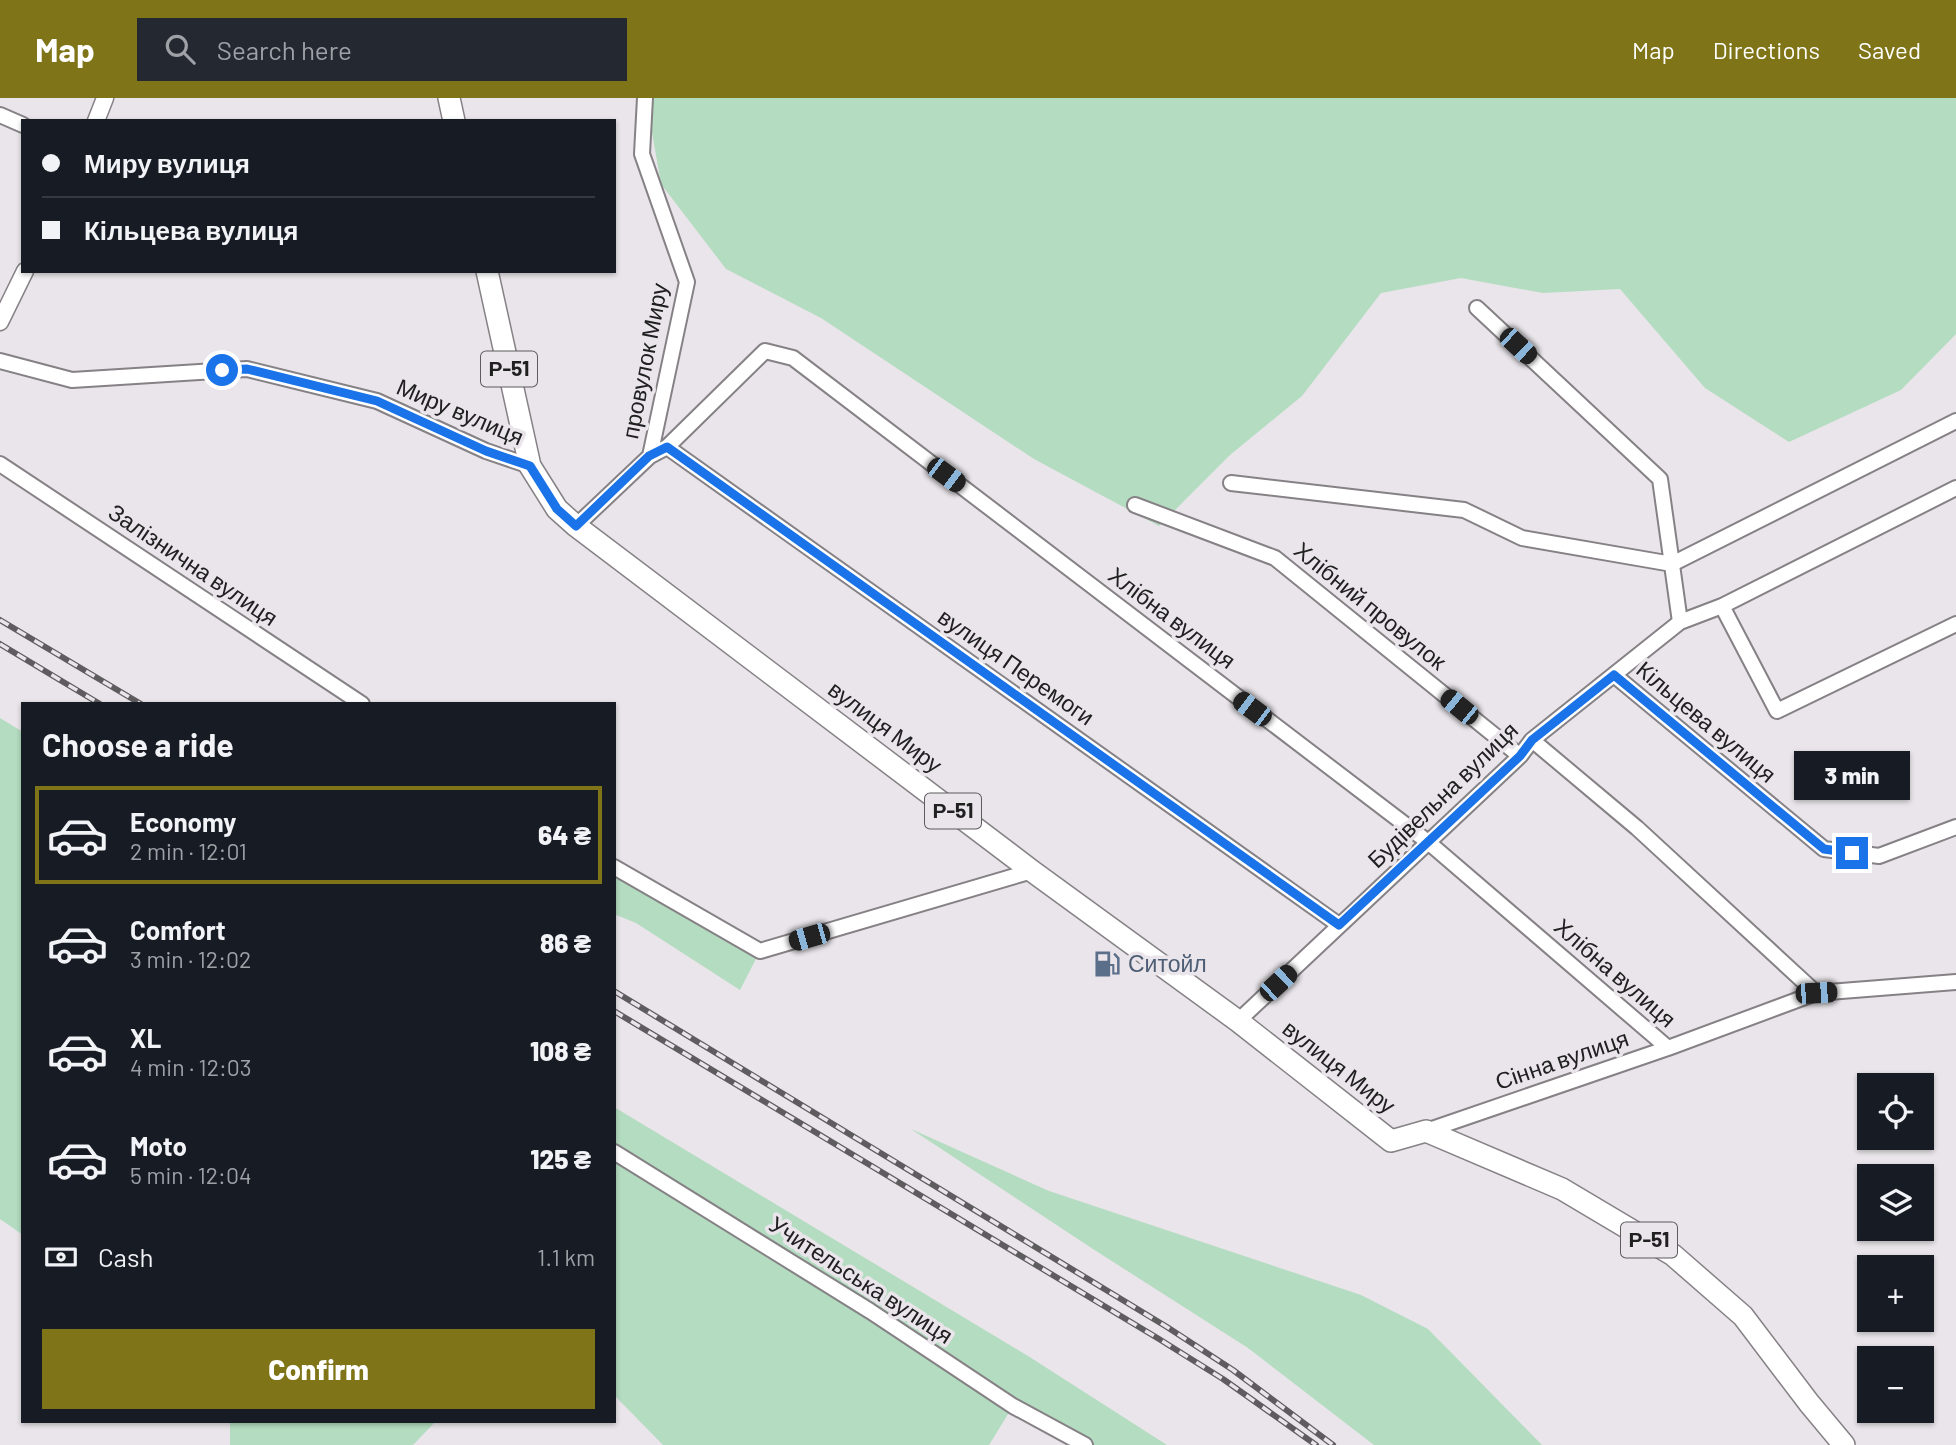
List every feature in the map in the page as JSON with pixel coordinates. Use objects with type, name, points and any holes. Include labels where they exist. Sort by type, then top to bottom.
[{"type":"main road","points":[[449,98],[454,119]]},
{"type":"main road","name":"Р-51","points":[[487,273],[530,466]]},
{"type":"main road","name":"вулиця Миру","points":[[530,466],[557,509],[576,526],[1032,871],[1238,1021],[1391,1141],[1426,1131]]},
{"type":"main road","name":"Р-51","points":[[1426,1131],[1562,1189],[1673,1255],[1743,1316],[1844,1445]]},
{"type":"street","points":[[97,119],[105,98]]},
{"type":"street","name":"провулок Миру","points":[[576,526],[649,456],[687,282],[642,154],[645,98]]},
{"type":"street","points":[[0,115],[21,124]]},
{"type":"street","points":[[0,322],[24,273]]},
{"type":"street","points":[[1477,308],[1660,479],[1680,622]]},
{"type":"street","name":"Хлібна вулиця","points":[[667,447],[765,351],[793,358],[1428,842],[1668,1048]]},
{"type":"street","name":"Миру вулиця","points":[[0,361],[72,380],[247,369],[377,401],[486,451],[530,466]]},
{"type":"street","points":[[1231,483],[1464,510],[1521,538],[1672,564],[1956,421]]},
{"type":"street","points":[[649,456],[667,447]]},
{"type":"street","name":"вулиця Перемоги","points":[[667,447],[1339,925]]},
{"type":"street","name":"Залізнична вулиця","points":[[0,464],[359,702]]},
{"type":"street","name":"Будівельна вулиця","points":[[1238,1021],[1520,756],[1532,740],[1680,622],[1722,606],[1956,488]]},
{"type":"street","name":"Хлібний провулок","points":[[1135,505],[1275,558],[1520,756]]},
{"type":"street","points":[[1722,606],[1777,711],[1956,624]]},
{"type":"street","name":"Кільцева вулиця","points":[[1614,675],[1824,849],[1879,856],[1956,827]]},
{"type":"street","points":[[1532,740],[1637,828],[1816,993]]},
{"type":"street","points":[[616,868],[760,951],[1032,871]]},
{"type":"street","name":"Сінна вулиця","points":[[1426,1131],[1668,1048],[1816,993],[1956,982]]},
{"type":"street","name":"Учительська вулиця","points":[[616,1153],[870,1311],[1013,1406],[1085,1445]]},
{"type":"green space","points":[[646,98],[1956,98],[1956,334],[1901,390],[1789,442],[1705,388],[1620,289],[1543,293],[1461,278],[1381,293],[1302,396],[1230,455],[1159,526],[1034,459],[821,318],[726,269],[661,184]]},
{"type":"green space","points":[[0,718],[21,731],[21,1234],[0,1219]]},
{"type":"green space","points":[[616,868],[760,951],[740,990],[636,923],[616,915]]},
{"type":"green space","points":[[616,1108],[1028,1356],[1167,1445],[1085,1445],[1013,1406],[989,1445],[663,1445],[616,1397]]},
{"type":"green space","points":[[911,1129],[1049,1191],[1361,1295],[1428,1329],[1542,1445],[1374,1445],[1248,1348]]},
{"type":"green space","points":[[230,1423],[434,1423],[413,1445],[230,1445]]},
{"type":"railway","points":[[0,620],[138,702]]},
{"type":"railway","points":[[0,644],[97,702]]},
{"type":"railway","points":[[616,992],[1167,1327],[1233,1370],[1333,1445]]},
{"type":"railway","points":[[616,1012],[1159,1339],[1223,1379],[1316,1445]]},
{"type":"place","name":"Ситойл","points":[[1107,964]]},
{"type":"route","points":[[222,370],[247,369],[377,401],[486,451],[530,466],[557,509],[576,526],[649,456],[667,447],[1339,925],[1520,756],[1532,740],[1614,675],[1824,849],[1852,853]]}]
